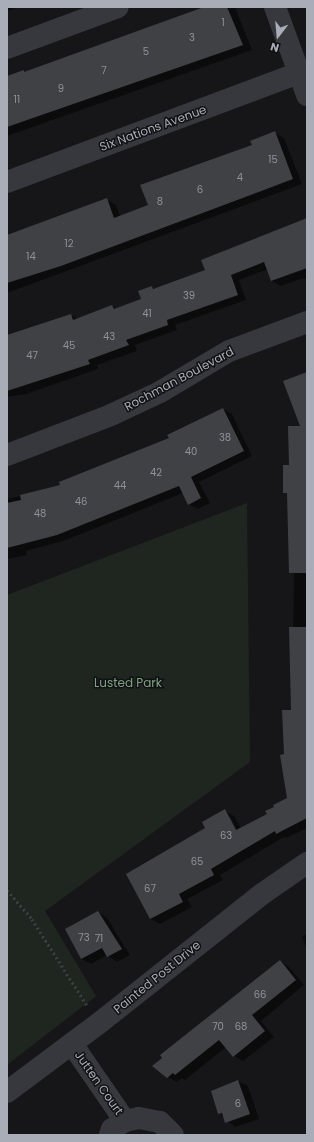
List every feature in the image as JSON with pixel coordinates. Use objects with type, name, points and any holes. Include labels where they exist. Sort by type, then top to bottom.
[{"type":"street","points":[[7,48],[118,7]]},
{"type":"street","points":[[275,7],[307,95]]},
{"type":"street","name":"Six Nations Avenue","points":[[7,182],[299,73]]},
{"type":"street","name":"Rochman Boulevard","points":[[7,455],[111,415],[160,392],[228,351],[307,322]]},
{"type":"street","name":"Painted Post Drive","points":[[7,1092],[98,1024],[262,894],[307,862]]},
{"type":"street","name":"Jutten Court","points":[[72,1044],[118,1128],[139,1118],[160,1122],[173,1135]]},
{"type":"path","points":[[7,890],[32,919],[98,1024]]},
{"type":"green space","name":"Lusted Park","points":[[247,503],[250,762],[45,911],[96,996],[7,1065],[7,595]]},
{"type":"building","points":[[204,7],[227,7],[243,45],[7,127],[7,76],[24,70],[24,72]]},
{"type":"building","points":[[275,131],[293,179],[61,266],[7,283],[7,235],[107,198],[114,218],[148,205],[140,185],[252,145],[250,141]]},
{"type":"building","points":[[307,218],[307,268],[271,281],[264,262],[231,275],[238,295],[167,320],[168,325],[126,340],[129,345],[88,360],[90,364],[7,391],[7,335],[71,314],[73,320],[112,305],[114,309],[141,299],[138,291],[152,286],[153,289],[205,270],[201,260]]},
{"type":"building","points":[[307,372],[307,573],[289,573],[287,493],[283,493],[283,465],[289,465],[288,426],[300,426],[283,381]]},
{"type":"building","points":[[223,408],[244,451],[191,477],[201,498],[188,505],[179,486],[57,535],[7,548],[7,503],[21,500],[20,495],[60,485],[59,482],[169,438],[167,435]]},
{"type":"building","points":[[289,627],[307,627],[307,818],[276,834],[275,831],[211,869],[214,875],[179,894],[183,902],[150,919],[126,874],[205,828],[202,822],[225,809],[236,830],[267,814],[265,811],[287,798],[280,755],[284,754],[282,710],[291,710]]},
{"type":"building","points":[[98,911],[122,949],[107,957],[102,948],[81,959],[65,929]]},
{"type":"building","points":[[280,960],[296,980],[252,1015],[265,1031],[233,1057],[219,1040],[175,1075],[173,1073],[167,1078],[152,1066],[162,1058],[160,1055]]},
{"type":"building","points":[[238,1080],[250,1114],[225,1123],[222,1113],[218,1114],[211,1091]]}]
